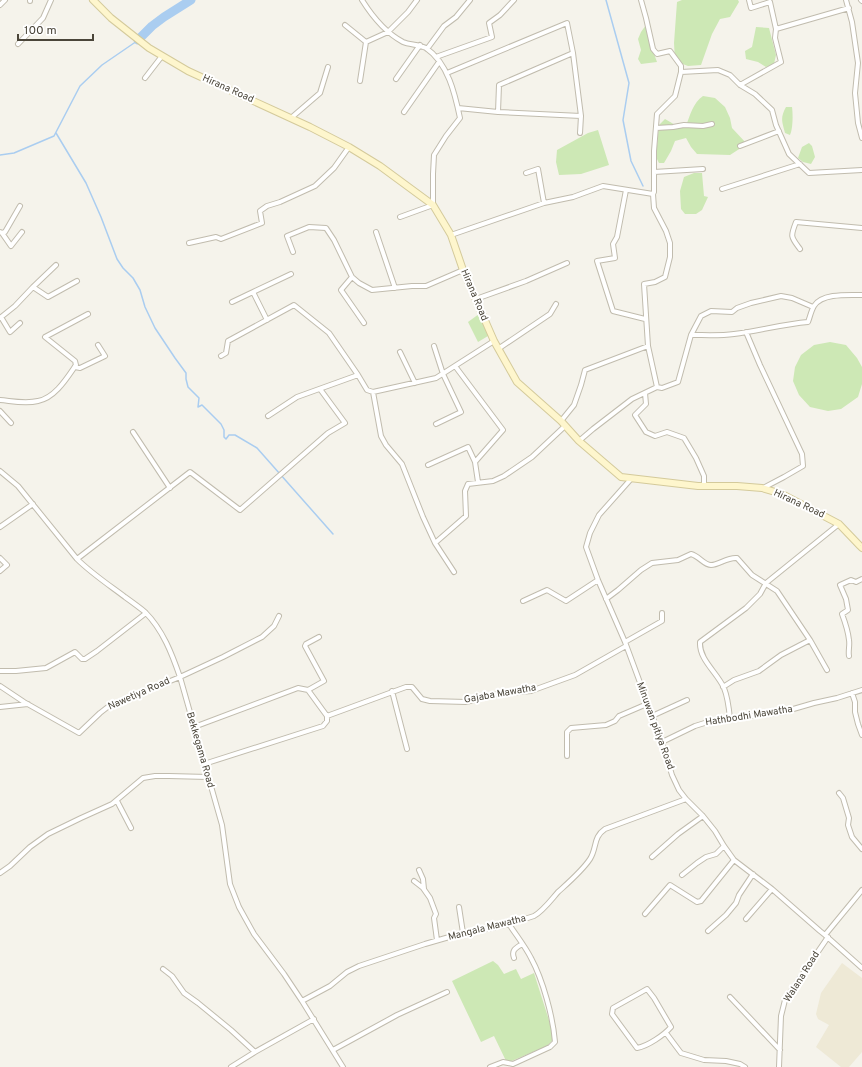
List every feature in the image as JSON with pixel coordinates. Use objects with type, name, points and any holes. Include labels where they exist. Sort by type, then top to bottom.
[{"type":"street","points":[[0,5],[5,0]]},
{"type":"street","points":[[18,44],[43,18],[51,0]]},
{"type":"street","name":"Hirana Road","points":[[93,0],[110,18],[149,48],[162,56],[188,71],[310,126],[349,147],[380,166],[433,204],[451,235],[463,270],[494,341],[517,382],[563,423],[579,441],[621,477],[704,486],[762,488],[782,494],[839,524],[862,548]]},
{"type":"street","points":[[362,0],[369,11],[388,32],[404,42],[420,45],[436,57],[448,73],[460,118],[434,155],[433,204],[400,217]]},
{"type":"street","points":[[366,42],[388,32],[408,12],[417,0]]},
{"type":"street","points":[[427,49],[444,26],[456,17],[470,0]]},
{"type":"street","points":[[436,57],[492,37],[490,23],[514,0]]},
{"type":"street","points":[[641,0],[653,49],[657,54],[670,51],[681,66],[675,96],[657,114],[654,152],[654,208],[666,230],[670,243],[670,257],[665,277],[655,282],[644,284],[645,319],[648,346],[658,387]]},
{"type":"street","points":[[740,85],[781,62],[775,38],[776,29],[770,2],[751,8],[749,0]]},
{"type":"street","points":[[846,0],[860,64],[855,92],[858,123],[862,138]]},
{"type":"street","points":[[776,29],[848,8]]},
{"type":"street","points":[[448,73],[567,23],[573,53],[581,116],[580,133]]},
{"type":"street","points":[[346,25],[366,42]]},
{"type":"street","points":[[360,82],[366,42]]},
{"type":"street","points":[[396,79],[420,45]]},
{"type":"street","points":[[498,112],[499,85],[573,53]]},
{"type":"street","points":[[145,78],[162,56]]},
{"type":"street","points":[[404,112],[439,62]]},
{"type":"street","points":[[291,118],[320,93],[328,67]]},
{"type":"street","points":[[681,72],[718,70],[730,75],[740,85],[755,94],[772,110],[776,125],[789,154],[809,173],[862,170]]},
{"type":"street","points":[[458,108],[498,112],[581,116]]},
{"type":"street","points":[[656,128],[684,125],[703,126],[712,124]]},
{"type":"street","points":[[740,146],[779,131]]},
{"type":"street","points":[[189,243],[216,237],[221,239],[262,223],[260,211],[267,206],[280,202],[315,186],[334,168],[349,147]]},
{"type":"street","points":[[722,189],[800,164]]},
{"type":"street","points":[[526,173],[538,169],[544,203]]},
{"type":"street","points":[[654,172],[703,169]]},
{"type":"street","points":[[451,235],[544,203],[573,197],[603,186],[653,194]]},
{"type":"street","points":[[626,190],[617,236],[613,244],[615,258],[597,261],[613,311],[645,319]]},
{"type":"street","points":[[20,206],[5,232],[1,233],[11,246],[22,232]]},
{"type":"street","points":[[800,249],[792,237],[792,231],[796,222],[862,228]]},
{"type":"street","points":[[293,252],[287,236],[309,227],[326,228],[334,240],[352,278],[372,290],[426,286],[463,270]]},
{"type":"street","points":[[376,232],[395,288]]},
{"type":"street","points":[[476,299],[526,281],[567,263]]},
{"type":"street","points":[[20,323],[10,332],[1,318],[56,265]]},
{"type":"street","points":[[232,302],[291,274]]},
{"type":"street","points":[[352,278],[341,290],[364,323]]},
{"type":"street","points":[[33,286],[48,297],[77,281]]},
{"type":"street","points":[[253,292],[267,320]]},
{"type":"street","points":[[691,335],[734,335],[772,327],[808,322],[814,305],[825,297],[862,295]]},
{"type":"street","points":[[579,441],[632,399],[658,387],[662,388],[678,382],[691,335],[701,316],[711,311],[732,312],[737,308],[781,296],[792,298],[814,307]]},
{"type":"street","points":[[498,349],[550,314],[556,304]]},
{"type":"street","points":[[221,356],[226,353],[228,341],[294,305],[329,333],[367,390],[373,392],[436,378],[494,341]]},
{"type":"street","points":[[0,400],[22,402],[39,401],[48,397],[64,383],[76,365],[75,361],[45,336],[88,314]]},
{"type":"street","points":[[746,332],[802,454],[802,466],[762,488]]},
{"type":"street","points":[[74,367],[80,368],[105,356],[98,345]]},
{"type":"street","points":[[434,346],[443,374],[461,412],[436,424]]},
{"type":"street","points":[[435,543],[466,516],[465,491],[468,484],[493,481],[504,476],[532,457],[563,423],[574,405],[585,370],[648,346]]},
{"type":"street","points":[[400,352],[415,383]]},
{"type":"street","points":[[455,366],[503,430],[475,462]]},
{"type":"street","points":[[268,416],[297,397],[358,375]]},
{"type":"street","points":[[77,559],[190,472],[240,510],[328,432],[345,423],[320,388]]},
{"type":"street","points":[[373,392],[381,436],[386,445],[402,464],[435,543],[454,572]]},
{"type":"street","points":[[645,393],[646,404],[635,415],[646,432],[655,436],[667,432],[684,438],[696,458],[704,476],[704,486]]},
{"type":"street","points":[[0,412],[11,423]]},
{"type":"street","points":[[133,432],[170,488]]},
{"type":"street","points":[[428,465],[468,447],[475,462],[478,482]]},
{"type":"street","name":"Bekkegama Road","points":[[1,473],[18,486],[77,559],[146,613],[159,630],[171,653],[180,677],[222,825],[230,884],[239,907],[254,934],[284,974],[314,1019],[343,1067]]},
{"type":"street","name":"Minuwan pitiya Road","points":[[631,478],[599,514],[590,533],[586,547],[625,644],[662,742],[672,775],[679,790],[715,831],[734,860],[772,889],[862,968]]},
{"type":"street","points":[[0,527],[33,504]]},
{"type":"street","points":[[730,719],[728,702],[723,687],[702,654],[700,642],[746,608],[760,594],[766,583],[839,524]]},
{"type":"street","points":[[606,599],[641,570],[652,563],[678,560],[691,554],[696,556],[704,563],[712,565],[733,557],[737,558],[752,575],[776,591],[810,640],[827,670]]},
{"type":"street","points":[[0,558],[6,565],[0,571]]},
{"type":"street","points":[[849,656],[849,638],[842,614],[848,610],[846,599],[840,585],[851,580],[856,582],[862,579]]},
{"type":"street","points":[[523,601],[547,590],[566,601],[598,580]]},
{"type":"street","points":[[0,671],[46,668],[75,652],[82,659],[85,659],[97,652],[146,613]]},
{"type":"street","name":"Gajaba Mawatha","points":[[204,764],[323,726],[327,721],[327,716],[406,687],[412,688],[422,699],[430,701],[466,702],[497,694],[531,691],[575,675],[662,621],[662,613]]},
{"type":"street","points":[[180,677],[223,658],[262,637],[274,626],[279,616]]},
{"type":"street","points":[[194,727],[298,688],[308,690],[324,681],[305,646],[319,637]]},
{"type":"street","points":[[723,687],[734,680],[759,671],[781,655],[810,640]]},
{"type":"street","name":"Nawetiya Road","points":[[0,686],[79,733],[109,706],[180,677]]},
{"type":"street","points":[[308,690],[327,716]]},
{"type":"street","name":"Hathbodhi Mawatha","points":[[662,742],[695,726],[711,721],[783,712],[862,690]]},
{"type":"street","points":[[392,691],[407,749]]},
{"type":"street","points":[[852,693],[855,702],[855,712],[862,735]]},
{"type":"street","points":[[652,716],[687,700]]},
{"type":"street","points":[[0,708],[28,704]]},
{"type":"street","points":[[567,756],[567,732],[571,728],[606,725],[615,721],[619,716],[647,704]]},
{"type":"street","points":[[0,873],[10,866],[30,847],[48,834],[112,804],[143,778],[155,776],[208,777]]},
{"type":"street","points":[[839,793],[843,798],[849,818],[848,825],[852,836],[862,848]]},
{"type":"street","name":"Mangala Mawatha","points":[[302,1001],[330,986],[354,968],[437,940],[463,933],[487,930],[538,914],[591,858],[600,832],[686,799]]},
{"type":"street","points":[[117,801],[131,828]]},
{"type":"street","points":[[652,857],[678,834],[703,816]]},
{"type":"street","points":[[682,875],[706,857],[716,854],[724,846]]},
{"type":"street","points":[[645,914],[670,885],[697,902],[701,901],[734,860]]},
{"type":"street","points":[[420,870],[424,889]]},
{"type":"street","points":[[708,931],[726,915],[736,903],[739,895],[754,874]]},
{"type":"street","points":[[414,882],[424,889],[430,898],[436,914],[434,918],[437,940]]},
{"type":"street","points":[[746,918],[772,889]]},
{"type":"street","name":"Walana Road","points":[[779,1067],[782,1016],[785,1000],[827,936],[862,890]]},
{"type":"street","points":[[459,907],[463,933]]},
{"type":"street","points":[[490,1067],[503,1062],[513,1064],[550,1047],[555,1042],[555,1033],[548,1002],[537,970],[509,924]]},
{"type":"street","points":[[514,958],[512,954],[514,949],[522,944]]},
{"type":"street","points":[[163,969],[172,976],[184,993],[225,1025],[255,1052]]},
{"type":"street","points":[[647,989],[672,1027],[666,1033],[642,1047],[637,1048],[612,1014],[613,1008],[647,989]]},
{"type":"street","points":[[333,1050],[397,1016],[447,992]]},
{"type":"street","points":[[730,997],[780,1050]]},
{"type":"street","points":[[231,1067],[314,1019]]},
{"type":"street","points":[[666,1033],[681,1053],[704,1060],[726,1061],[740,1064],[745,1067]]},
{"type":"shaded area","points":[[842,963],[862,978],[862,1052],[849,1067],[841,1067],[816,1047],[829,1025],[818,1019],[816,1014],[821,993]]},
{"type":"green space","points":[[682,0],[738,0],[739,2],[730,17],[720,19],[712,34],[701,65],[688,66],[675,61],[674,43],[677,2]]},
{"type":"green space","points":[[646,25],[657,62],[641,64],[638,59],[641,50],[638,39]]},
{"type":"green space","points":[[756,27],[769,28],[776,55],[774,64],[766,67],[758,62],[746,59],[745,51],[752,47]]},
{"type":"green space","points":[[703,96],[715,98],[725,107],[730,118],[732,128],[747,144],[730,155],[697,154],[686,138],[675,141],[664,163],[659,163],[656,157],[659,125],[665,119],[677,126],[686,126],[694,106]]},
{"type":"green space","points":[[786,107],[792,107],[793,113],[790,135],[785,133],[782,122],[782,117]]},
{"type":"green space","points":[[598,130],[609,165],[581,174],[559,175],[556,162],[557,150],[588,133]]},
{"type":"green space","points":[[809,143],[812,146],[815,157],[811,164],[803,162],[798,158],[802,147]]},
{"type":"green space","points":[[694,173],[702,173],[704,196],[708,197],[702,210],[696,214],[685,214],[681,209],[680,191],[684,177]]},
{"type":"green space","points":[[479,314],[488,336],[478,342],[468,322]]},
{"type":"green space","points":[[830,342],[846,345],[857,358],[862,367],[862,384],[858,397],[841,409],[828,411],[810,407],[799,395],[793,381],[795,367],[801,355],[814,345]]},
{"type":"green space","points":[[493,961],[498,965],[504,974],[516,969],[521,979],[534,973],[554,1036],[552,1041],[547,1046],[507,1063],[494,1036],[481,1042],[452,981]]},
{"type":"waterway","points":[[138,40],[152,26],[191,0]]},
{"type":"waterway","points":[[606,0],[629,83],[623,120],[631,161],[643,186]]},
{"type":"waterway","points":[[0,155],[14,153],[54,136],[80,86],[102,65],[137,41]]},
{"type":"waterway","points":[[56,133],[86,183],[117,259],[123,268],[133,278],[140,290],[145,307],[155,328],[186,373],[188,387],[199,398],[198,407],[202,405],[221,424],[224,430],[224,437],[226,439],[229,435],[235,435],[257,448],[333,534]]}]
